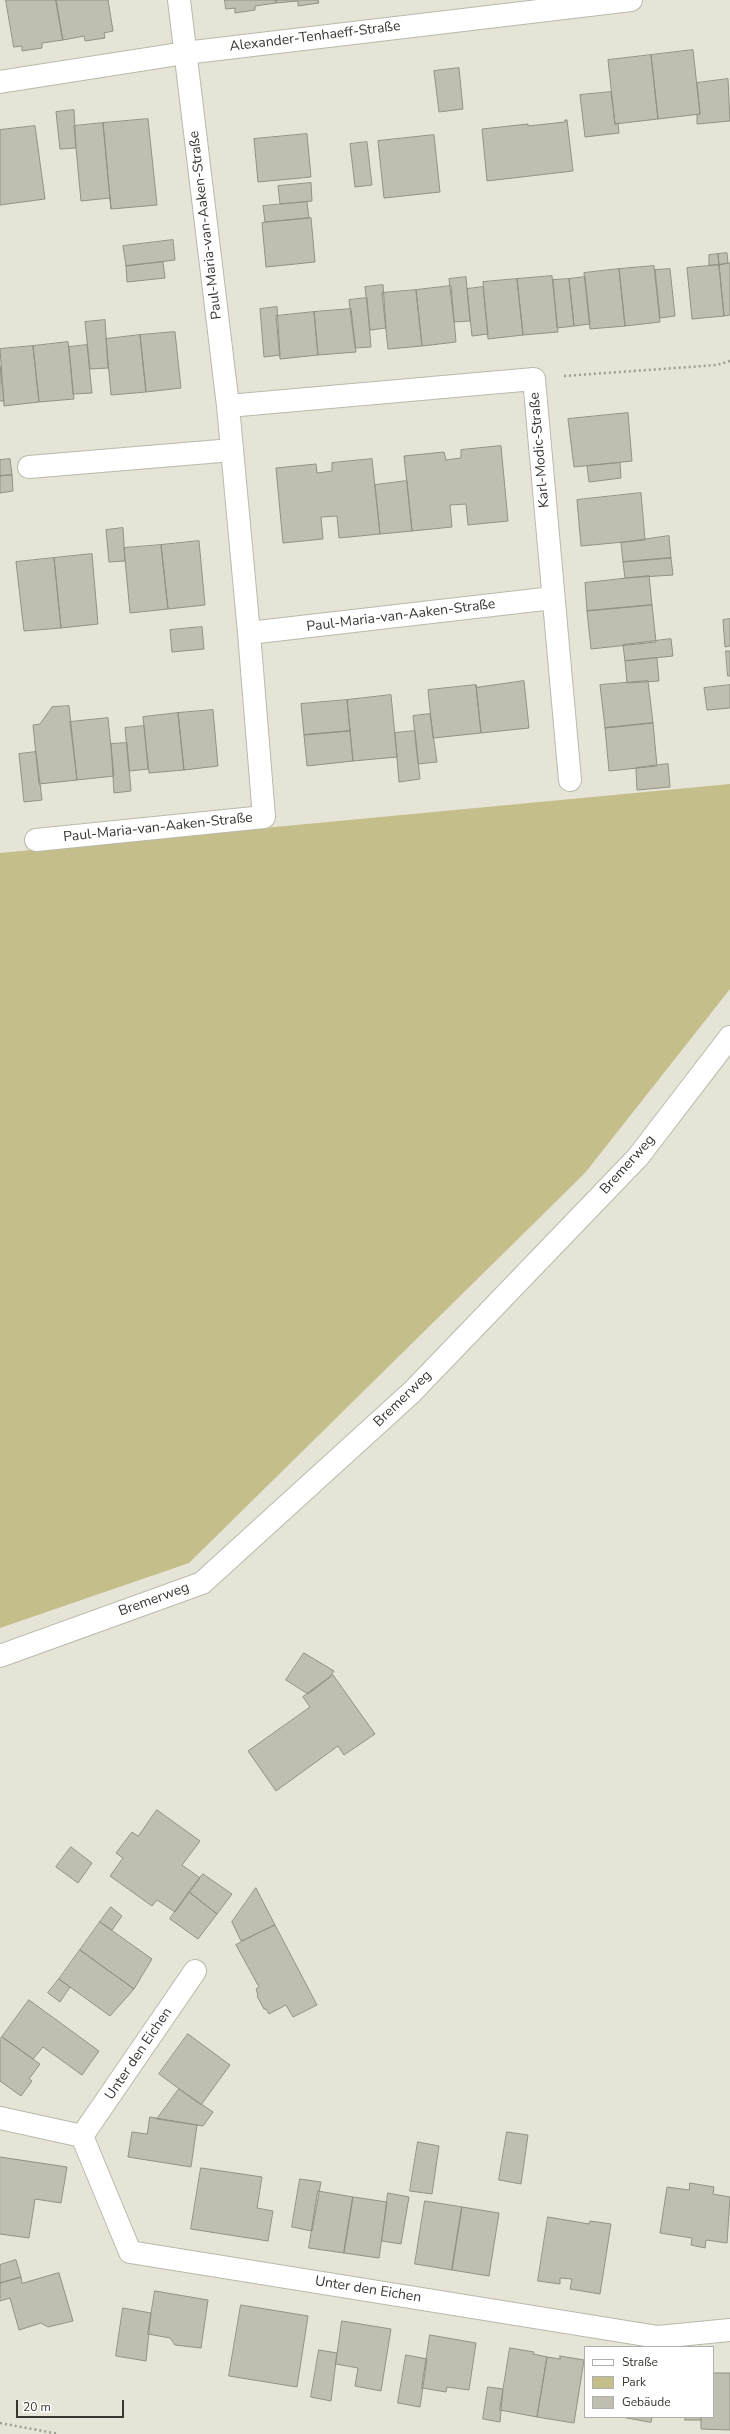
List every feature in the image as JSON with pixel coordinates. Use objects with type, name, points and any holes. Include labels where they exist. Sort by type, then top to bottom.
[{"type":"street","name":"Paul-Maria-van-Aaken-Straße","points":[[36,840],[264,817],[228,406],[178,0]]},
{"type":"street","name":"Alexander-Tenhaeff-Straße","points":[[0,82],[185,53],[631,0]]},
{"type":"street","name":"Karl-Modic-Straße","points":[[228,406],[534,379],[570,780]]},
{"type":"street","points":[[29,467],[232,450]]},
{"type":"street","name":"Paul-Maria-van-Aaken-Straße","points":[[249,634],[553,598]]},
{"type":"street","name":"Bremerweg","points":[[0,1656],[202,1583],[412,1392],[638,1157],[730,1037]]},
{"type":"street","name":"Unter den Eichen","points":[[195,1971],[82,2136],[130,2252],[658,2338],[730,2330]]},
{"type":"street","points":[[0,2118],[82,2136]]},
{"type":"path","points":[[534,379],[717,365],[730,362]]},
{"type":"path","points":[[0,2424],[59,2434]]},
{"type":"green space","points":[[730,784],[730,989],[585,1173],[189,1563],[0,1628],[0,853]]},
{"type":"building","points":[[6,0],[56,0],[63,40],[42,43],[42,48],[22,51],[22,46],[14,47]]},
{"type":"building","points":[[56,0],[108,0],[113,31],[104,33],[105,38],[85,41],[84,36],[63,40]]},
{"type":"building","points":[[225,0],[276,0],[276,3],[255,6],[255,10],[235,13],[235,8],[226,9]]},
{"type":"building","points":[[276,0],[318,0],[319,3],[298,6],[298,1],[276,3]]},
{"type":"building","points":[[693,50],[700,114],[658,119],[651,55]]},
{"type":"building","points":[[651,55],[658,119],[615,124],[608,60]]},
{"type":"building","points":[[459,68],[463,109],[439,112],[434,71]]},
{"type":"building","points":[[728,79],[730,121],[697,124],[697,115],[700,114],[697,83]]},
{"type":"building","points":[[611,92],[615,124],[618,123],[619,133],[585,137],[580,95]]},
{"type":"building","points":[[74,110],[76,148],[60,149],[56,112]]},
{"type":"building","points":[[148,119],[157,205],[111,209],[103,123]]},
{"type":"building","points":[[565,120],[567,120],[573,171],[487,181],[482,129],[565,122]]},
{"type":"building","points":[[103,123],[110,198],[81,201],[74,126]]},
{"type":"building","points":[[35,126],[45,199],[0,205],[0,130]]},
{"type":"building","points":[[307,134],[311,177],[258,182],[254,139]]},
{"type":"building","points":[[434,135],[440,192],[384,198],[378,141]]},
{"type":"building","points":[[367,142],[372,185],[355,187],[350,144]]},
{"type":"building","points":[[311,183],[312,201],[280,204],[278,186]]},
{"type":"building","points":[[307,202],[309,218],[265,222],[263,206]]},
{"type":"building","points":[[311,218],[315,262],[266,267],[262,223]]},
{"type":"building","points":[[173,240],[175,260],[126,266],[123,246]]},
{"type":"building","points":[[727,253],[728,263],[719,265],[718,254]]},
{"type":"building","points":[[718,254],[719,265],[709,265],[709,255]]},
{"type":"building","points":[[163,262],[165,278],[127,282],[126,266]]},
{"type":"building","points":[[730,263],[730,315],[724,316],[719,265]]},
{"type":"building","points":[[719,265],[724,316],[692,319],[687,268]]},
{"type":"building","points":[[654,266],[660,322],[625,326],[619,269]]},
{"type":"building","points":[[619,269],[625,326],[590,329],[584,273]]},
{"type":"building","points":[[670,269],[675,316],[660,318],[655,270]]},
{"type":"building","points":[[552,276],[558,332],[523,335],[517,279]]},
{"type":"building","points":[[466,277],[470,321],[454,322],[449,279]]},
{"type":"building","points":[[585,277],[590,324],[574,326],[569,279]]},
{"type":"building","points":[[517,279],[523,335],[488,339],[483,282]]},
{"type":"building","points":[[569,279],[574,326],[557,328],[553,280]]},
{"type":"building","points":[[383,285],[386,328],[370,330],[365,287]]},
{"type":"building","points":[[451,286],[456,342],[422,346],[416,290]]},
{"type":"building","points":[[483,287],[488,334],[472,336],[467,289]]},
{"type":"building","points":[[416,290],[422,346],[388,349],[382,293]]},
{"type":"building","points":[[367,298],[371,347],[355,348],[349,300]]},
{"type":"building","points":[[277,307],[280,355],[264,357],[260,309]]},
{"type":"building","points":[[351,309],[356,352],[318,355],[314,312]]},
{"type":"building","points":[[314,312],[318,355],[280,359],[276,316]]},
{"type":"building","points":[[105,320],[108,368],[90,369],[85,322]]},
{"type":"building","points":[[175,332],[181,388],[146,392],[140,335]]},
{"type":"building","points":[[140,335],[146,392],[111,395],[106,339]]},
{"type":"building","points":[[68,342],[74,399],[39,402],[33,346]]},
{"type":"building","points":[[87,345],[92,393],[73,394],[69,347]]},
{"type":"building","points":[[33,346],[39,402],[4,406],[0,349]]},
{"type":"building","points":[[0,366],[4,401],[0,401]]},
{"type":"building","points":[[628,413],[632,461],[574,467],[568,419]]},
{"type":"building","points":[[501,446],[508,521],[468,525],[466,504],[450,505],[452,527],[412,531],[404,456],[444,452],[446,460],[461,458],[461,450]]},
{"type":"building","points":[[10,459],[12,475],[0,476],[0,460]]},
{"type":"building","points":[[372,459],[380,534],[339,538],[337,516],[321,517],[323,539],[283,543],[276,468],[316,464],[317,473],[332,471],[332,463]]},
{"type":"building","points":[[620,463],[621,478],[589,482],[587,466]]},
{"type":"building","points":[[12,475],[13,491],[0,493],[0,476]]},
{"type":"building","points":[[407,481],[412,531],[380,534],[375,485]]},
{"type":"building","points":[[641,493],[645,540],[581,546],[577,500]]},
{"type":"building","points":[[123,528],[125,561],[109,562],[106,530]]},
{"type":"building","points":[[669,536],[671,558],[623,562],[621,543]]},
{"type":"building","points":[[199,541],[205,605],[168,609],[161,545]]},
{"type":"building","points":[[161,545],[168,609],[130,613],[124,548]]},
{"type":"building","points":[[92,554],[98,624],[61,628],[54,558]]},
{"type":"building","points":[[54,558],[61,628],[24,631],[16,562]]},
{"type":"building","points":[[671,558],[673,575],[625,578],[623,562]]},
{"type":"building","points":[[649,576],[652,605],[587,611],[585,583]]},
{"type":"building","points":[[652,605],[656,642],[591,649],[587,611]]},
{"type":"building","points":[[730,619],[730,646],[725,647],[723,620]]},
{"type":"building","points":[[202,627],[204,649],[172,652],[170,630]]},
{"type":"building","points":[[671,639],[673,656],[625,661],[623,645]]},
{"type":"building","points":[[726,651],[730,651],[730,676],[728,676]]},
{"type":"building","points":[[657,658],[659,681],[627,683],[625,661]]},
{"type":"building","points":[[524,681],[529,728],[481,733],[476,685],[477,687]]},
{"type":"building","points":[[648,681],[653,723],[605,728],[600,685]]},
{"type":"building","points":[[476,685],[481,733],[433,738],[428,690]]},
{"type":"building","points":[[730,685],[730,708],[707,710],[704,688]]},
{"type":"building","points":[[391,695],[397,757],[353,761],[347,700]]},
{"type":"building","points":[[347,700],[350,731],[304,735],[301,704]]},
{"type":"building","points":[[69,706],[77,780],[39,784],[33,725],[40,724],[52,707]]},
{"type":"building","points":[[213,710],[218,766],[184,770],[178,713]]},
{"type":"building","points":[[178,713],[184,770],[149,773],[143,717]]},
{"type":"building","points":[[430,714],[437,762],[418,764],[413,716]]},
{"type":"building","points":[[108,718],[114,776],[77,780],[70,722]]},
{"type":"building","points":[[653,723],[657,766],[609,771],[605,728]]},
{"type":"building","points":[[144,726],[148,769],[129,771],[125,728]]},
{"type":"building","points":[[350,731],[353,761],[307,766],[304,735]]},
{"type":"building","points":[[415,731],[420,779],[399,782],[395,733]]},
{"type":"building","points":[[127,743],[131,791],[114,793],[111,744]]},
{"type":"building","points":[[36,752],[42,800],[24,802],[19,754]]},
{"type":"building","points":[[668,764],[670,787],[637,790],[636,768]]},
{"type":"building","points":[[304,1653],[334,1671],[329,1678],[308,1694],[286,1680]]},
{"type":"building","points":[[333,1675],[375,1734],[344,1755],[338,1746],[276,1791],[248,1751],[310,1707],[303,1697]]},
{"type":"building","points":[[157,1810],[200,1841],[182,1865],[200,1878],[175,1912],[157,1900],[152,1906],[110,1876],[123,1858],[116,1853],[132,1832],[138,1836]]},
{"type":"building","points":[[71,1847],[92,1863],[78,1883],[56,1867]]},
{"type":"building","points":[[203,1874],[232,1894],[217,1914],[189,1892]]},
{"type":"building","points":[[256,1888],[275,1925],[241,1941],[232,1922]]},
{"type":"building","points":[[189,1892],[217,1914],[198,1939],[170,1919]]},
{"type":"building","points":[[111,1907],[122,1916],[112,1930],[100,1922]]},
{"type":"building","points":[[100,1922],[152,1959],[134,1989],[80,1950]]},
{"type":"building","points":[[275,1925],[317,2005],[293,2017],[286,2005],[269,2014],[266,2009],[264,2009],[257,1996],[256,1989],[259,1987],[236,1945]]},
{"type":"building","points":[[80,1950],[134,1989],[110,2016],[59,1979]]},
{"type":"building","points":[[59,1979],[70,1987],[60,2002],[48,1993]]},
{"type":"building","points":[[29,2000],[99,2051],[82,2075],[43,2047],[33,2059],[2,2037]]},
{"type":"building","points":[[188,2034],[230,2065],[201,2105],[159,2074]]},
{"type":"building","points":[[2,2037],[40,2064],[29,2079],[32,2081],[21,2096],[0,2081],[0,2039]]},
{"type":"building","points":[[179,2089],[213,2112],[203,2126],[157,2119]]},
{"type":"building","points":[[150,2117],[197,2125],[191,2167],[128,2157],[132,2132],[147,2134]]},
{"type":"building","points":[[507,2132],[528,2135],[521,2184],[499,2180]]},
{"type":"building","points":[[418,2142],[439,2146],[432,2194],[410,2191]]},
{"type":"building","points":[[0,2157],[67,2167],[61,2203],[35,2199],[29,2238],[0,2234]]},
{"type":"building","points":[[201,2168],[262,2177],[257,2208],[273,2211],[268,2241],[191,2229]]},
{"type":"building","points":[[300,2179],[321,2182],[312,2231],[292,2227]]},
{"type":"building","points":[[690,2183],[714,2187],[713,2194],[730,2197],[727,2243],[706,2240],[705,2248],[691,2245],[692,2238],[660,2233],[667,2187],[689,2190]]},
{"type":"building","points":[[318,2191],[353,2197],[344,2253],[309,2248]]},
{"type":"building","points":[[388,2193],[409,2197],[401,2244],[382,2241]]},
{"type":"building","points":[[353,2197],[387,2202],[379,2258],[344,2253]]},
{"type":"building","points":[[425,2201],[462,2207],[452,2270],[415,2264]]},
{"type":"building","points":[[462,2207],[499,2213],[489,2276],[452,2270]]},
{"type":"building","points":[[548,2217],[589,2224],[590,2221],[611,2224],[600,2294],[570,2289],[572,2279],[560,2278],[560,2284],[538,2281]]},
{"type":"building","points":[[16,2260],[21,2277],[0,2283],[0,2265]]},
{"type":"building","points":[[59,2273],[73,2321],[48,2327],[41,2323],[19,2330],[10,2298],[0,2301],[0,2283],[21,2277],[22,2283]]},
{"type":"building","points":[[155,2291],[208,2300],[201,2348],[175,2345],[170,2338],[148,2334]]},
{"type":"building","points":[[241,2305],[308,2316],[297,2387],[229,2376]]},
{"type":"building","points":[[123,2308],[151,2313],[146,2361],[116,2356]]},
{"type":"building","points":[[342,2321],[391,2329],[381,2391],[355,2386],[358,2368],[336,2364]]},
{"type":"building","points":[[430,2335],[476,2343],[469,2390],[447,2387],[446,2392],[422,2388]]},
{"type":"building","points":[[510,2348],[534,2352],[533,2354],[547,2357],[537,2417],[500,2410]]},
{"type":"building","points":[[319,2350],[337,2353],[331,2401],[311,2397]]},
{"type":"building","points":[[406,2355],[427,2359],[420,2407],[398,2403]]},
{"type":"building","points":[[560,2356],[584,2360],[574,2423],[537,2417],[547,2357],[560,2359]]},
{"type":"building","points":[[714,2373],[730,2373],[730,2430],[701,2429],[701,2418],[714,2418]]},
{"type":"building","points":[[488,2387],[503,2389],[500,2422],[483,2419]]},
{"type":"building","points":[[628,2418],[652,2418],[651,2422]]},
{"type":"building","points":[[686,2418],[701,2418],[701,2420],[685,2420]]}]
